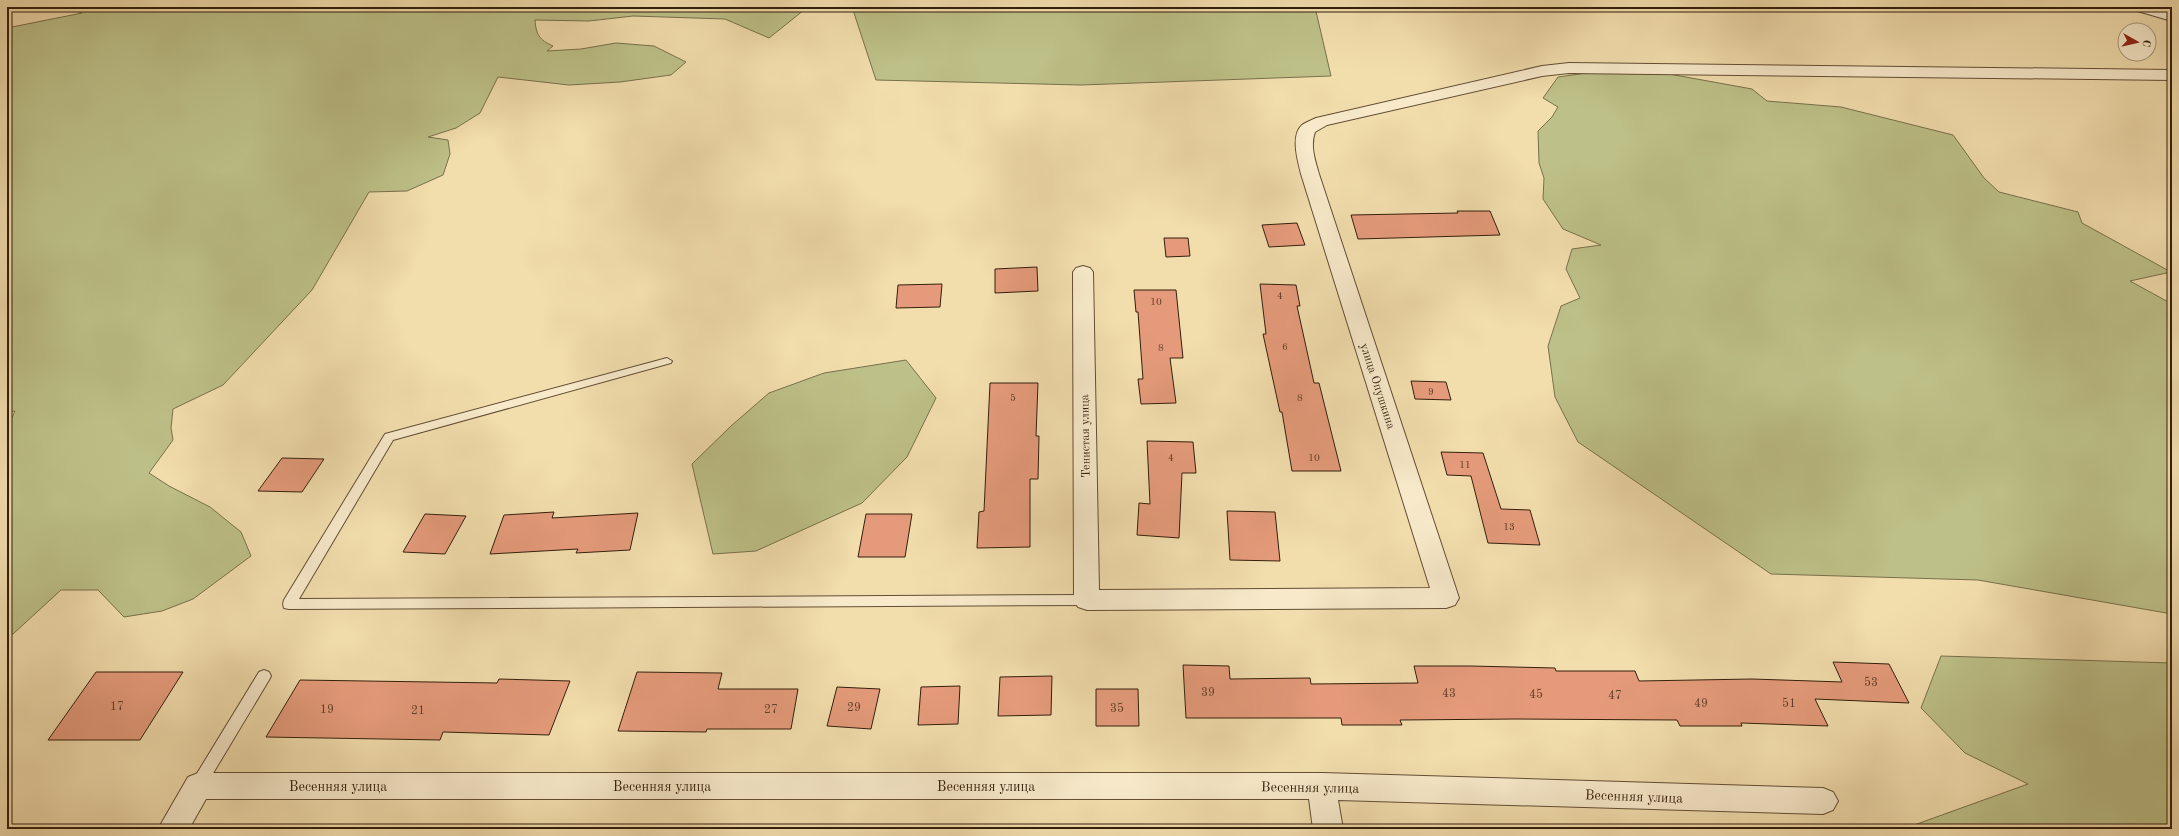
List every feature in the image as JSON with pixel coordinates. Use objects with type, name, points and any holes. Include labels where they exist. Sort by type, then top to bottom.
[{"type":"street","points":[[2139,7],[2172,17]]},
{"type":"street","name":"улица Опушкина","points":[[1087,600],[1446,598],[1305,155],[1304,138],[1308,129],[1322,122],[1542,70],[1569,68],[2172,75]]},
{"type":"street","name":"Тенистая улица","points":[[1083,272],[1087,600]]},
{"type":"street","points":[[173,829],[198,786]]},
{"type":"street","name":"Весенняя улица","points":[[198,786],[1322,786],[1823,801]]},
{"type":"street","points":[[1322,786],[1328,829]]},
{"type":"lane","points":[[667,360],[389,437],[289,604],[1087,600]]},
{"type":"lane","points":[[198,786],[264,676]]},
{"type":"green space","points":[[69,7],[1315,7],[1331,76],[1081,85],[876,80],[853,10],[804,10],[769,38],[725,19],[633,16],[589,21],[535,20],[537,33],[541,39],[553,46],[547,51],[581,49],[616,43],[654,46],[686,62],[671,75],[620,82],[569,85],[498,77],[480,113],[456,128],[428,137],[448,140],[450,154],[443,175],[407,191],[369,192],[312,290],[223,385],[173,409],[171,428],[173,440],[149,473],[169,486],[210,507],[241,532],[251,556],[193,599],[162,611],[124,617],[98,590],[61,590],[13,634],[7,634],[7,428],[15,411],[7,412],[7,28],[82,13]]},
{"type":"green space","points":[[1601,71],[1658,72],[1752,89],[1767,101],[1841,107],[1953,135],[1984,178],[1999,192],[2078,212],[2082,223],[2171,272],[2130,281],[2172,304],[2172,614],[1978,580],[1771,574],[1578,442],[1555,397],[1548,346],[1561,306],[1580,298],[1566,269],[1572,249],[1601,245],[1563,229],[1543,199],[1544,178],[1539,163],[1538,131],[1552,117],[1558,107],[1543,98],[1558,77]]},
{"type":"green space","points":[[906,360],[936,398],[907,457],[862,503],[756,551],[713,554],[692,464],[731,426],[769,393],[824,373]]},
{"type":"green space","points":[[1941,656],[2172,663],[2172,829],[1903,829],[2028,784],[1965,753],[1921,708]]},
{"type":"building","points":[[1457,211],[1490,211],[1500,235],[1358,239],[1351,215],[1458,213]]},
{"type":"building","points":[[1297,223],[1305,245],[1269,247],[1262,225]]},
{"type":"building","points":[[1164,238],[1188,238],[1190,256],[1166,257]]},
{"type":"building","points":[[1037,267],[1038,291],[995,293],[995,269]]},
{"type":"building","points":[[942,284],[940,307],[896,308],[898,285]]},
{"type":"building","points":[[1260,284],[1296,285],[1300,306],[1297,306],[1314,383],[1319,383],[1341,471],[1292,471],[1282,412],[1280,412],[1263,334],[1266,334]]},
{"type":"building","points":[[1134,290],[1176,290],[1183,358],[1170,358],[1176,403],[1141,404],[1138,379],[1143,379],[1138,312],[1136,312]]},
{"type":"building","points":[[1411,381],[1446,382],[1451,400],[1415,399]]},
{"type":"building","points":[[990,383],[1038,383],[1036,436],[1039,436],[1038,479],[1030,479],[1030,547],[977,548],[979,512],[984,511]]},
{"type":"building","points":[[1147,441],[1193,442],[1196,473],[1182,473],[1179,538],[1137,535],[1139,503],[1150,504]]},
{"type":"building","points":[[1441,452],[1483,453],[1501,509],[1530,510],[1540,545],[1488,543],[1471,476],[1447,475]]},
{"type":"building","points":[[282,458],[324,459],[302,492],[258,491]]},
{"type":"building","points":[[1227,511],[1275,512],[1280,561],[1230,560]]},
{"type":"building","points":[[554,512],[552,518],[638,513],[630,550],[576,553],[578,549],[490,554],[504,515]]},
{"type":"building","points":[[425,514],[466,516],[445,554],[403,552]]},
{"type":"building","points":[[866,514],[912,514],[905,557],[858,557]]},
{"type":"building","points":[[1833,662],[1889,664],[1909,703],[1815,699],[1828,726],[1741,723],[1742,726],[1680,726],[1677,720],[1515,719],[1400,720],[1402,725],[1342,725],[1341,718],[1186,718],[1183,665],[1229,666],[1230,679],[1310,678],[1311,684],[1418,683],[1414,666],[1555,668],[1556,671],[1635,671],[1639,681],[1752,679],[1842,682]]},
{"type":"building","points":[[96,672],[183,672],[140,740],[48,740]]},
{"type":"building","points":[[637,672],[722,673],[718,689],[798,689],[791,729],[707,729],[706,732],[618,731]]},
{"type":"building","points":[[1052,676],[1051,715],[998,716],[1000,677]]},
{"type":"building","points":[[499,679],[570,681],[549,735],[443,732],[440,740],[266,737],[300,680],[497,683]]},
{"type":"building","points":[[960,686],[958,724],[918,725],[921,687]]},
{"type":"building","points":[[837,687],[880,689],[871,729],[827,726]]},
{"type":"building","points":[[1096,689],[1138,689],[1139,726],[1096,726]]}]
